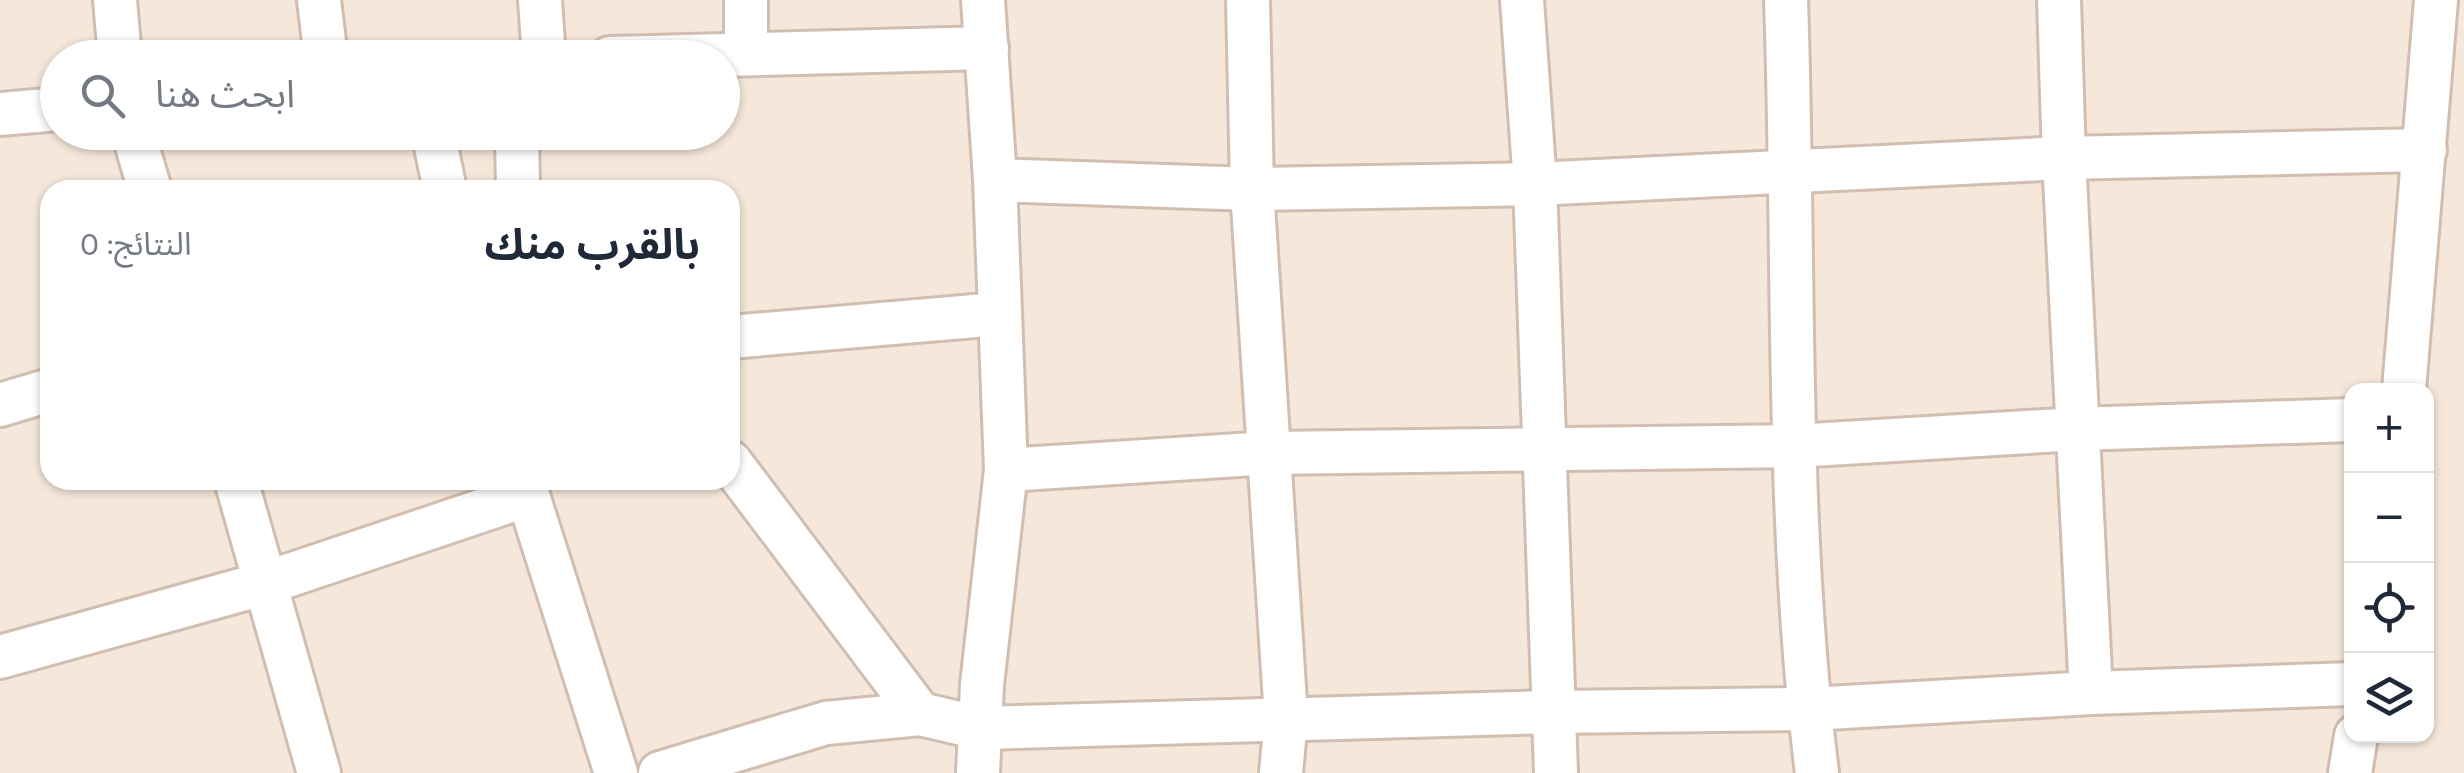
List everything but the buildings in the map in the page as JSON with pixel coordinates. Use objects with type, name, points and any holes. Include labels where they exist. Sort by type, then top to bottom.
[{"type":"street","points":[[115,0],[118,40]]},
{"type":"street","points":[[319,0],[324,40]]},
{"type":"street","points":[[540,0],[543,40]]},
{"type":"street","points":[[746,0],[746,52]]},
{"type":"street","points":[[978,773],[1006,470],[995,180],[983,0]]},
{"type":"street","points":[[1248,0],[1252,188],[1286,718],[1282,773]]},
{"type":"street","points":[[1522,0],[1535,184],[1556,773]]},
{"type":"street","points":[[1786,0],[1794,446],[1809,709],[1817,773]]},
{"type":"street","points":[[2059,0],[2091,693]]},
{"type":"street","points":[[2405,383],[2436,0]]},
{"type":"street","points":[[740,52],[986,48]]},
{"type":"street","points":[[0,114],[40,111]]},
{"type":"street","points":[[138,150],[147,180]]},
{"type":"street","points":[[437,150],[443,180]]},
{"type":"street","points":[[517,150],[518,180]]},
{"type":"street","points":[[995,180],[1252,188],[1535,184],[2064,158],[2424,150]]},
{"type":"street","points":[[740,336],[998,314]]},
{"type":"street","points":[[0,405],[40,393]]},
{"type":"street","points":[[1006,470],[1269,453],[1794,446],[2078,428],[2344,420]]},
{"type":"street","points":[[740,475],[920,714]]},
{"type":"street","points":[[239,490],[319,773]]},
{"type":"street","points":[[0,657],[266,583],[521,490]]},
{"type":"street","points":[[527,490],[616,773]]},
{"type":"street","points":[[660,773],[826,723],[920,714],[980,728],[1809,709],[2344,684]]},
{"type":"street","points":[[2350,773],[2355,743]]},
{"type":"shaded area","points":[[0,0],[2464,0],[2464,773],[0,773]]}]
